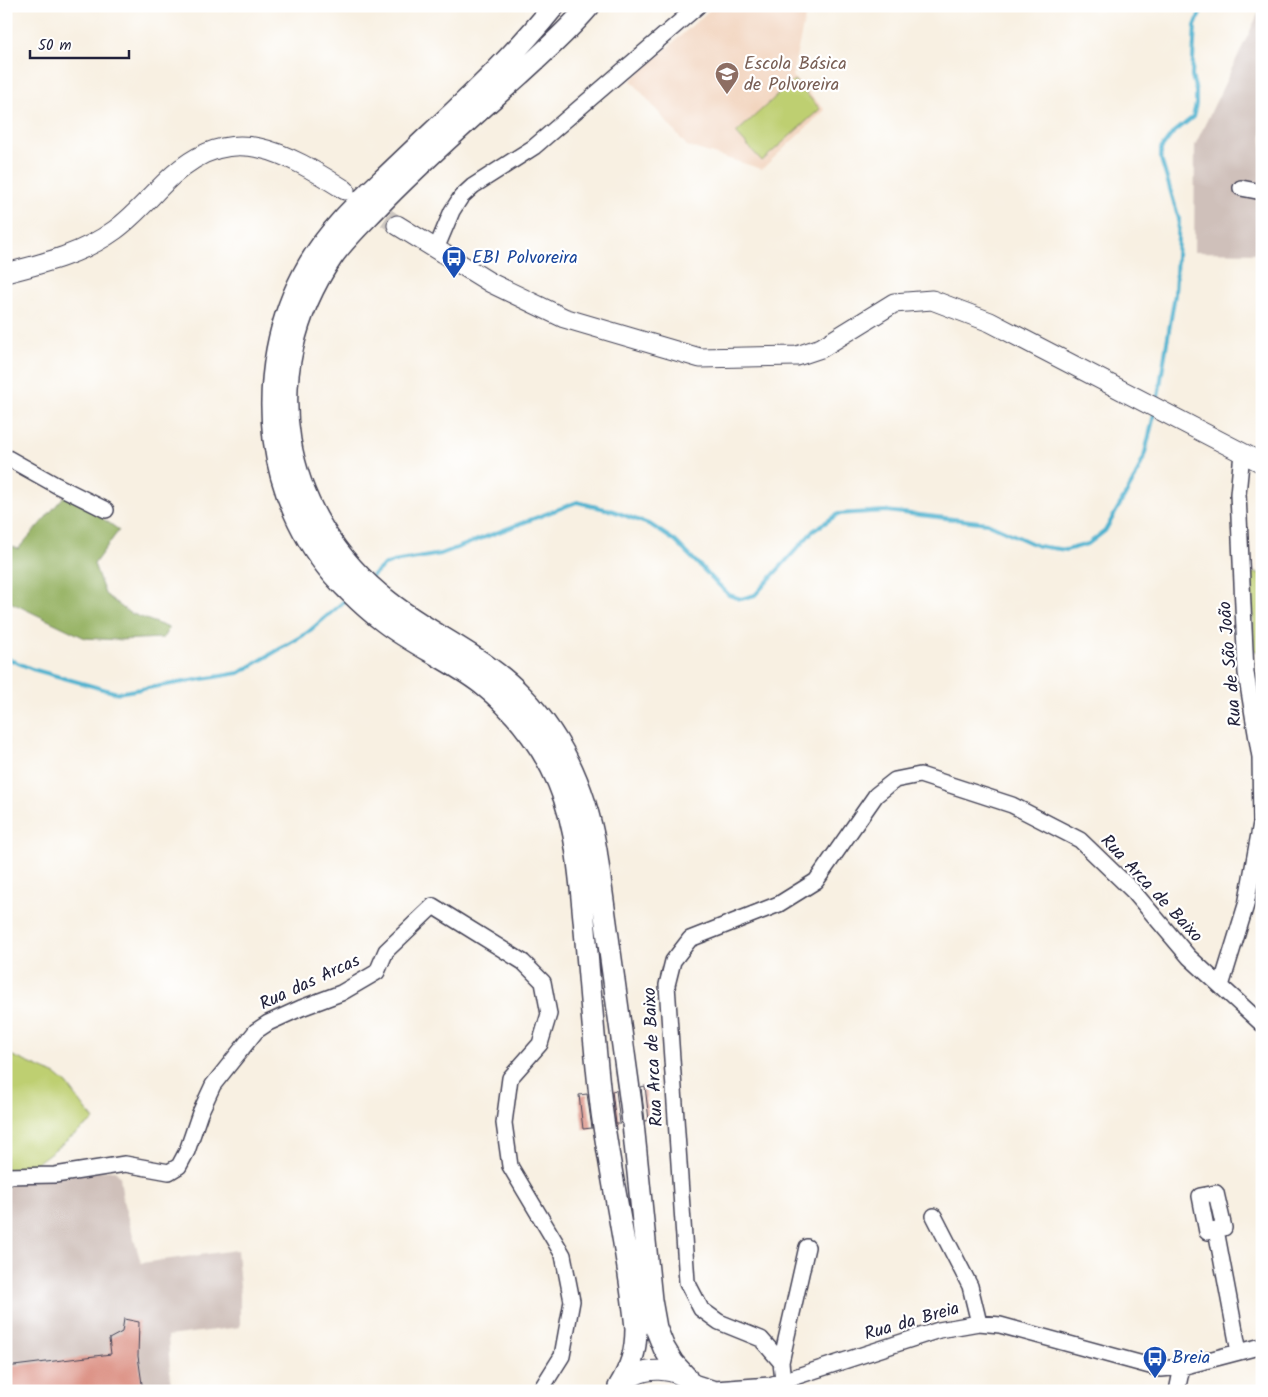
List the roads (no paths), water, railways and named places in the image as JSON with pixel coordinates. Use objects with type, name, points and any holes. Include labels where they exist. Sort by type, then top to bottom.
[{"type":"highway","points":[[554,6],[510,57],[345,216],[309,264],[286,315],[275,361],[271,398],[276,456],[284,484],[298,520],[323,562],[341,584],[383,621],[458,667],[503,702],[538,745],[564,796],[577,851],[602,1111],[636,1328],[636,1347],[632,1364],[618,1389]]},
{"type":"highway","points":[[454,111],[529,49],[572,6]]},
{"type":"highway","points":[[589,6],[558,38],[405,179],[334,253],[317,280],[297,324],[287,387],[288,432],[294,464],[306,496],[332,543],[348,565],[390,603],[475,657],[507,680],[545,723],[573,769],[591,821],[596,850],[631,1104],[656,1328],[673,1363],[693,1383]]},
{"type":"highway","points":[[558,38],[577,30],[600,6]]},
{"type":"main road","points":[[6,274],[65,257],[92,245],[135,214],[187,164],[207,154],[229,147],[249,146],[270,150],[290,157],[345,190]]},
{"type":"main road","points":[[397,225],[491,283],[564,318],[700,358],[797,356],[821,348],[894,303],[932,300],[990,322],[1262,463]]},
{"type":"main road","points":[[618,1389],[628,1379],[651,1370],[663,1369],[693,1383]]},
{"type":"street","points":[[436,249],[452,211],[473,186],[534,147],[698,6]]},
{"type":"street","points":[[1241,188],[1262,192]]},
{"type":"street","name":"Rua de São João","points":[[1221,986],[1246,905],[1261,823],[1260,757],[1246,673],[1238,494],[1242,452]]},
{"type":"street","points":[[6,457],[106,510]]},
{"type":"street","name":"Rua Arca de Baixo","points":[[781,1362],[761,1339],[719,1322],[701,1309],[687,1282],[667,985],[672,962],[690,939],[779,904],[816,881],[876,795],[895,780],[920,775],[1012,805],[1080,840],[1134,891],[1189,957],[1262,1024]]},
{"type":"street","name":"Rua das Arcas","points":[[6,1176],[55,1175],[125,1164],[169,1172],[179,1166],[188,1151],[200,1113],[213,1085],[256,1031],[292,1012],[341,993],[377,972],[386,951],[433,906],[523,962],[543,982],[549,1014],[540,1044],[510,1078],[504,1123],[510,1166],[562,1255],[572,1301],[562,1356],[540,1391]]},
{"type":"street","points":[[934,1216],[970,1286],[979,1324]]},
{"type":"street","points":[[1216,1230],[1239,1352]]},
{"type":"street","points":[[771,1385],[781,1362],[807,1247]]},
{"type":"street","name":"Rua da Breia","points":[[693,1383],[715,1389],[771,1385],[939,1330],[979,1324],[1000,1325],[1161,1369],[1182,1367],[1262,1346]]},
{"type":"street","points":[[1177,1391],[1182,1367]]},
{"type":"waterway","points":[[1157,403],[1175,294],[1179,219],[1161,159],[1161,149],[1172,134],[1193,117],[1196,104],[1196,91],[1192,76],[1195,26],[1203,6]]},
{"type":"waterway","points":[[372,576],[383,566],[393,562],[441,554],[577,502],[613,511],[651,525],[675,541],[729,595],[741,599],[755,595],[813,531],[838,514],[886,511],[987,523],[1038,546],[1066,550],[1088,544],[1105,531],[1135,478],[1144,457],[1154,415]]},
{"type":"waterway","points":[[6,658],[32,669],[117,693],[239,673],[307,633],[348,598]]},
{"type":"tunnel","points":[[363,202],[397,225]]},
{"type":"place","name":"Escola Básica de Polvoreira","points":[[727,95]]},
{"type":"place","name":"EB1 Polvoreira","points":[[454,279]]},
{"type":"place","name":"Breia","points":[[1155,1379]]}]
